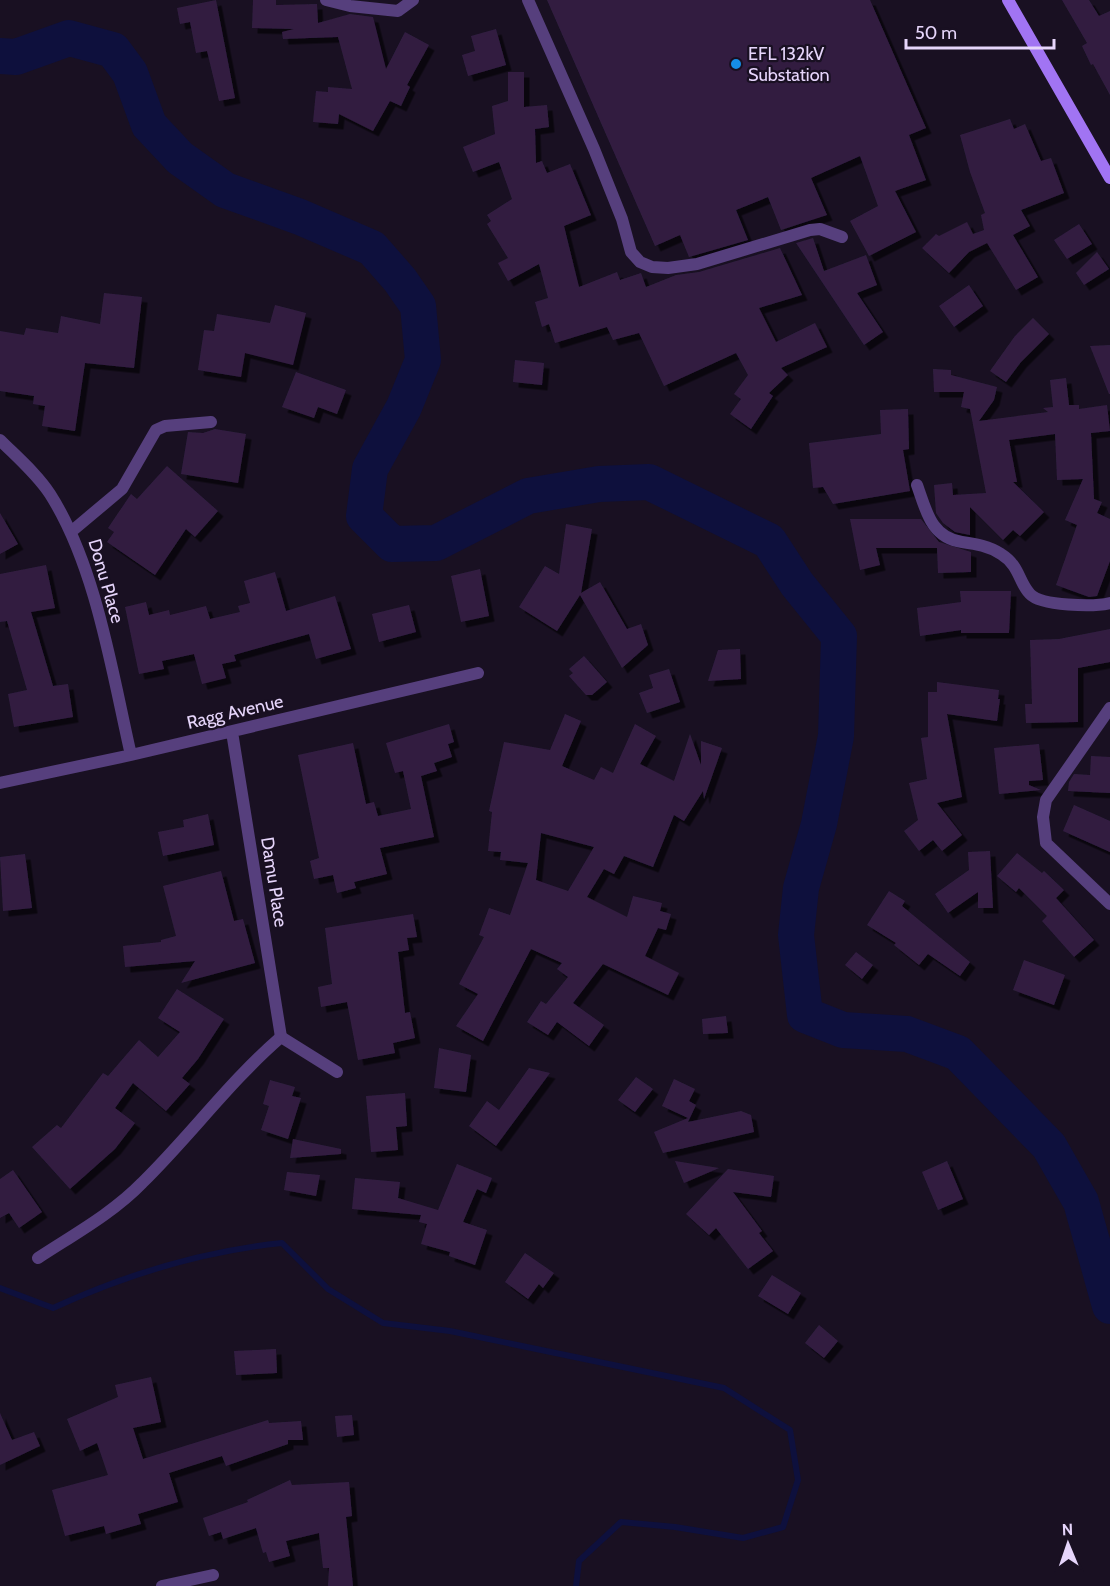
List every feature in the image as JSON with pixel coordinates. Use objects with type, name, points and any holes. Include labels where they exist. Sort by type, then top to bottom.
[{"type":"main road","points":[[1008,0],[1110,178]]},
{"type":"street","points":[[326,0],[350,6],[398,10],[413,0]]},
{"type":"street","points":[[528,0],[594,149],[622,219],[631,252],[640,262],[660,267],[697,264],[810,230],[820,229],[842,237]]},
{"type":"street","points":[[72,531],[122,489],[156,430],[165,426],[211,422]]},
{"type":"street","name":"Donu Place","points":[[0,440],[49,492],[72,531],[104,639],[131,755]]},
{"type":"street","points":[[917,485],[930,522],[939,533],[953,541],[988,547],[1008,558],[1019,571],[1026,589],[1038,600],[1083,606],[1110,603]]},
{"type":"street","name":"Ragg Avenue","points":[[0,783],[232,732],[478,673]]},
{"type":"street","points":[[1110,708],[1046,800],[1043,817],[1046,843],[1110,904]]},
{"type":"street","name":"Damu Place","points":[[232,732],[281,1037]]},
{"type":"street","points":[[38,1258],[104,1215],[141,1184],[244,1070],[281,1037],[337,1072]]},
{"type":"street","points":[[162,1586],[213,1575]]},
{"type":"building","points":[[216,0],[235,98],[219,101],[207,51],[196,53],[190,22],[180,24],[177,8]]},
{"type":"building","points":[[253,0],[276,0],[276,5],[317,4],[318,23],[350,14],[373,17],[386,69],[405,32],[429,45],[407,85],[410,87],[401,106],[390,101],[373,131],[339,114],[338,124],[313,122],[316,91],[328,92],[328,87],[352,89],[338,37],[283,39],[282,32],[294,29],[252,28]]},
{"type":"building","name":"EFL 132kV Substation","points":[[547,0],[870,0],[926,128],[909,135],[926,180],[895,191],[916,232],[869,256],[850,221],[878,206],[860,156],[811,178],[827,215],[781,230],[768,197],[736,210],[748,240],[689,257],[680,235],[655,246]]},
{"type":"building","points":[[1062,0],[1089,0],[1099,16],[1110,11],[1110,95],[1093,64],[1091,65],[1082,46],[1087,43]]},
{"type":"building","points":[[496,29],[506,65],[468,76],[462,55],[475,51],[471,36]]},
{"type":"building","points":[[508,72],[524,72],[524,107],[547,105],[549,127],[535,129],[536,163],[542,161],[547,173],[570,164],[591,215],[564,226],[579,287],[617,272],[620,280],[641,273],[646,287],[676,275],[699,272],[780,248],[802,295],[759,308],[776,342],[815,323],[827,347],[781,368],[788,375],[769,393],[773,396],[751,429],[730,414],[741,399],[734,394],[748,375],[736,353],[664,386],[639,333],[613,340],[607,327],[555,343],[549,324],[542,327],[535,302],[548,298],[539,264],[508,281],[498,263],[508,258],[487,224],[491,221],[487,215],[512,199],[499,162],[473,172],[463,147],[495,134],[492,106],[508,101]]},
{"type":"building","points":[[1010,119],[1014,129],[1025,124],[1041,161],[1051,158],[1064,193],[1021,210],[1030,226],[1013,235],[1038,277],[1016,290],[987,243],[969,252],[949,273],[922,248],[936,234],[939,236],[967,222],[973,234],[984,230],[981,215],[985,213],[960,135]]},
{"type":"building","points":[[1079,224],[1092,244],[1067,259],[1054,240]]},
{"type":"building","points":[[813,238],[824,271],[866,255],[877,285],[857,293],[883,332],[864,345],[796,243]]},
{"type":"building","points":[[1097,252],[1109,269],[1084,285],[1076,273]]},
{"type":"building","points":[[969,285],[983,306],[954,327],[939,306]]},
{"type":"building","points":[[104,293],[142,297],[134,368],[85,363],[75,431],[42,426],[45,406],[33,404],[34,396],[0,391],[0,331],[24,335],[26,328],[58,333],[61,316],[100,324]]},
{"type":"building","points":[[275,305],[306,313],[293,365],[245,353],[241,377],[198,370],[204,330],[214,331],[217,314],[270,323]]},
{"type":"building","points":[[1033,318],[1049,334],[1021,362],[1006,382],[990,371],[1015,336]]},
{"type":"building","points":[[1110,345],[1110,394],[1109,394],[1090,346]]},
{"type":"building","points":[[515,360],[544,363],[542,385],[513,382]]},
{"type":"building","points":[[933,369],[951,370],[951,375],[997,387],[994,400],[979,421],[1048,412],[1043,408],[1053,407],[1050,380],[1066,378],[1069,405],[1079,405],[1079,409],[1107,405],[1110,431],[1091,433],[1094,499],[1102,502],[1097,513],[1110,519],[1110,561],[1097,596],[1089,597],[1056,585],[1077,525],[1065,520],[1083,479],[1057,480],[1055,434],[1009,440],[1017,482],[1013,482],[1044,512],[1020,536],[1013,530],[1003,540],[970,507],[970,535],[955,532],[943,523],[936,513],[934,485],[952,483],[953,495],[986,493],[970,409],[961,407],[964,392],[934,392]]},
{"type":"building","points":[[296,372],[346,390],[337,414],[318,407],[314,418],[282,407]]},
{"type":"building","points":[[908,409],[909,449],[903,450],[910,491],[833,504],[823,487],[813,488],[809,443],[881,434],[880,410]]},
{"type":"building","points":[[215,429],[246,434],[238,483],[181,474],[188,432],[203,433]]},
{"type":"building","points":[[167,466],[218,511],[195,537],[186,529],[155,575],[107,542],[114,532],[108,528],[131,494],[137,499]]},
{"type":"building","points":[[0,513],[18,544],[0,554]]},
{"type":"building","points":[[850,519],[921,519],[939,542],[971,552],[971,572],[938,573],[937,548],[876,548],[880,565],[860,570]]},
{"type":"building","points":[[566,524],[592,529],[581,593],[600,582],[627,629],[641,624],[648,645],[622,668],[580,595],[557,631],[519,607],[545,566],[559,574]]},
{"type":"building","points":[[46,565],[55,608],[31,612],[53,686],[68,684],[73,717],[14,727],[8,694],[27,690],[7,621],[0,622],[0,574]]},
{"type":"building","points":[[480,569],[489,616],[461,622],[451,576]]},
{"type":"building","points":[[275,572],[286,611],[335,596],[351,649],[316,659],[309,634],[234,655],[236,661],[222,664],[226,678],[202,684],[194,654],[162,661],[164,669],[139,674],[125,607],[146,602],[149,615],[169,610],[170,615],[206,606],[210,619],[240,612],[238,606],[250,603],[244,581]]},
{"type":"building","points":[[960,591],[1011,591],[1009,633],[961,633],[961,630],[920,636],[917,608],[961,602]]},
{"type":"building","points":[[409,605],[416,632],[379,642],[372,614]]},
{"type":"building","points":[[1110,629],[1110,662],[1078,668],[1078,722],[1026,723],[1025,704],[1032,704],[1030,640],[1059,639]]},
{"type":"building","points":[[740,649],[741,679],[708,681],[718,650]]},
{"type":"building","points":[[584,656],[607,682],[592,695],[586,695],[569,676],[573,673],[569,669]]},
{"type":"building","points":[[669,669],[680,702],[647,713],[639,693],[653,688],[649,675]]},
{"type":"building","points":[[937,682],[999,690],[998,699],[1000,699],[997,721],[947,714],[962,797],[937,803],[962,835],[942,851],[933,840],[919,851],[904,831],[918,820],[909,783],[927,779],[921,738],[928,737],[928,692],[937,692]]},
{"type":"building","points":[[565,714],[581,721],[562,766],[594,780],[601,767],[613,773],[635,724],[656,736],[640,764],[674,781],[690,734],[701,765],[701,741],[722,748],[704,799],[703,791],[684,821],[674,815],[653,867],[624,856],[614,874],[604,869],[587,897],[627,917],[633,896],[662,903],[660,911],[671,914],[666,930],[658,928],[645,956],[679,973],[668,995],[603,964],[573,1003],[604,1025],[589,1046],[557,1022],[548,1035],[527,1022],[541,1001],[546,1004],[568,977],[557,969],[562,963],[531,949],[483,1041],[456,1026],[478,994],[459,984],[484,937],[479,935],[489,908],[510,915],[528,863],[500,860],[501,852],[488,851],[492,812],[489,811],[504,742],[550,750]],"holes":[[[541,833],[594,847],[568,891],[536,880]]]},
{"type":"building","points":[[449,724],[454,742],[448,744],[452,757],[434,763],[437,771],[421,776],[434,837],[380,848],[387,874],[354,882],[356,888],[337,893],[333,875],[314,879],[310,861],[319,858],[298,755],[353,743],[366,804],[374,802],[378,816],[411,809],[403,771],[395,773],[386,743]]},
{"type":"building","points":[[1039,744],[1043,780],[1029,781],[1029,785],[1041,790],[999,794],[994,748]]},
{"type":"building","points":[[1091,756],[1110,757],[1110,793],[1068,791],[1069,782],[1074,774],[1090,775]]},
{"type":"building","points":[[1074,805],[1110,821],[1110,852],[1063,831]]},
{"type":"building","points":[[208,814],[214,845],[163,856],[158,832],[184,827],[183,820]]},
{"type":"building","points":[[990,851],[993,908],[978,908],[978,892],[948,913],[935,894],[969,870],[968,852]]},
{"type":"building","points":[[1017,853],[1042,873],[1044,871],[1064,890],[1056,898],[1094,940],[1074,957],[1042,921],[1047,916],[1019,888],[1016,892],[997,876]]},
{"type":"building","points":[[25,854],[32,908],[3,911],[0,857]]},
{"type":"building","points":[[221,871],[234,921],[243,919],[255,963],[181,983],[195,961],[125,967],[123,946],[161,942],[161,940],[176,936],[163,886]]},
{"type":"building","points":[[889,891],[905,901],[902,906],[970,962],[960,976],[928,954],[919,965],[894,945],[896,943],[867,925]]},
{"type":"building","points":[[413,914],[417,937],[407,938],[409,950],[398,952],[405,1013],[410,1012],[415,1038],[393,1043],[395,1053],[358,1060],[347,1002],[321,1007],[318,987],[332,984],[325,928]]},
{"type":"building","points":[[856,952],[873,965],[862,979],[845,965]]},
{"type":"building","points":[[1024,960],[1065,975],[1054,1005],[1013,990]]},
{"type":"building","points":[[177,989],[224,1019],[198,1059],[182,1078],[190,1084],[166,1111],[133,1083],[115,1108],[135,1123],[115,1149],[70,1189],[32,1147],[57,1125],[61,1128],[103,1073],[108,1076],[139,1040],[158,1057],[180,1032],[158,1018]]},
{"type":"building","points":[[726,1016],[728,1033],[703,1034],[702,1019]]},
{"type":"building","points":[[439,1048],[471,1055],[466,1092],[434,1088]]},
{"type":"building","points":[[529,1068],[550,1073],[496,1146],[469,1126],[487,1101],[499,1110]]},
{"type":"building","points":[[636,1077],[653,1089],[635,1112],[618,1100]]},
{"type":"building","points":[[674,1079],[695,1089],[689,1101],[696,1105],[688,1122],[741,1111],[751,1115],[754,1132],[663,1153],[654,1132],[688,1118],[662,1106]]},
{"type":"building","points":[[270,1080],[295,1087],[292,1096],[301,1098],[288,1139],[261,1130],[269,1106],[263,1104]]},
{"type":"building","points":[[405,1093],[407,1126],[396,1127],[398,1150],[371,1152],[366,1096]]},
{"type":"building","points":[[293,1139],[341,1149],[341,1154],[290,1158]]},
{"type":"building","points":[[675,1161],[719,1168],[684,1183]]},
{"type":"building","points":[[947,1161],[963,1199],[938,1210],[922,1172]]},
{"type":"building","points":[[457,1164],[492,1178],[486,1193],[477,1189],[463,1222],[487,1230],[475,1265],[449,1256],[450,1252],[421,1244],[427,1224],[419,1222],[421,1215],[352,1209],[355,1178],[400,1182],[398,1198],[438,1210]]},
{"type":"building","points":[[728,1169],[774,1176],[771,1197],[733,1192],[762,1231],[759,1233],[773,1251],[748,1269],[716,1228],[709,1235],[686,1214]]},
{"type":"building","points":[[13,1170],[42,1212],[19,1228],[9,1213],[0,1218],[0,1179]]},
{"type":"building","points":[[287,1172],[320,1175],[316,1196],[284,1190]]},
{"type":"building","points":[[525,1253],[554,1273],[543,1288],[539,1284],[528,1299],[505,1282]]},
{"type":"building","points":[[772,1275],[801,1293],[788,1314],[758,1296]]},
{"type":"building","points":[[819,1325],[838,1341],[824,1358],[805,1343]]},
{"type":"building","points":[[276,1349],[277,1373],[236,1375],[234,1351]]},
{"type":"building","points":[[151,1377],[161,1422],[133,1428],[143,1459],[268,1420],[269,1423],[301,1421],[303,1440],[288,1440],[288,1444],[226,1466],[222,1456],[169,1473],[178,1502],[138,1514],[141,1524],[106,1534],[104,1526],[65,1536],[52,1490],[108,1475],[97,1443],[80,1451],[67,1419],[118,1397],[115,1385]]},
{"type":"building","points":[[0,1413],[12,1440],[34,1432],[40,1446],[0,1465]]},
{"type":"building","points":[[352,1415],[354,1435],[337,1437],[335,1416]]},
{"type":"building","points":[[290,1480],[292,1485],[349,1482],[352,1516],[346,1517],[353,1586],[328,1586],[329,1568],[323,1568],[319,1533],[286,1541],[290,1556],[269,1562],[266,1552],[263,1553],[256,1528],[223,1539],[221,1532],[209,1536],[203,1518],[248,1502],[247,1500]]},
{"type":"waterway","points":[[0,56],[16,57],[69,38],[113,50],[130,73],[149,125],[180,158],[225,190],[300,217],[372,248],[400,280],[418,306],[423,360],[404,407],[370,469],[364,516],[392,544],[436,543],[528,496],[599,484],[649,482],[769,541],[797,584],[839,636],[836,736],[819,824],[801,888],[796,935],[805,1015],[843,1030],[907,1034],[958,1053],[1049,1146],[1081,1202],[1110,1306]]},
{"type":"waterway","points":[[0,1288],[53,1308],[108,1285],[165,1266],[223,1252],[282,1243],[328,1289],[383,1323],[450,1331],[724,1388],[790,1430],[798,1480],[783,1527],[743,1538],[675,1527],[621,1522],[579,1561],[576,1586]]},
{"type":"place","name":"EFL 132kV Substation","points":[[736,64]]}]
